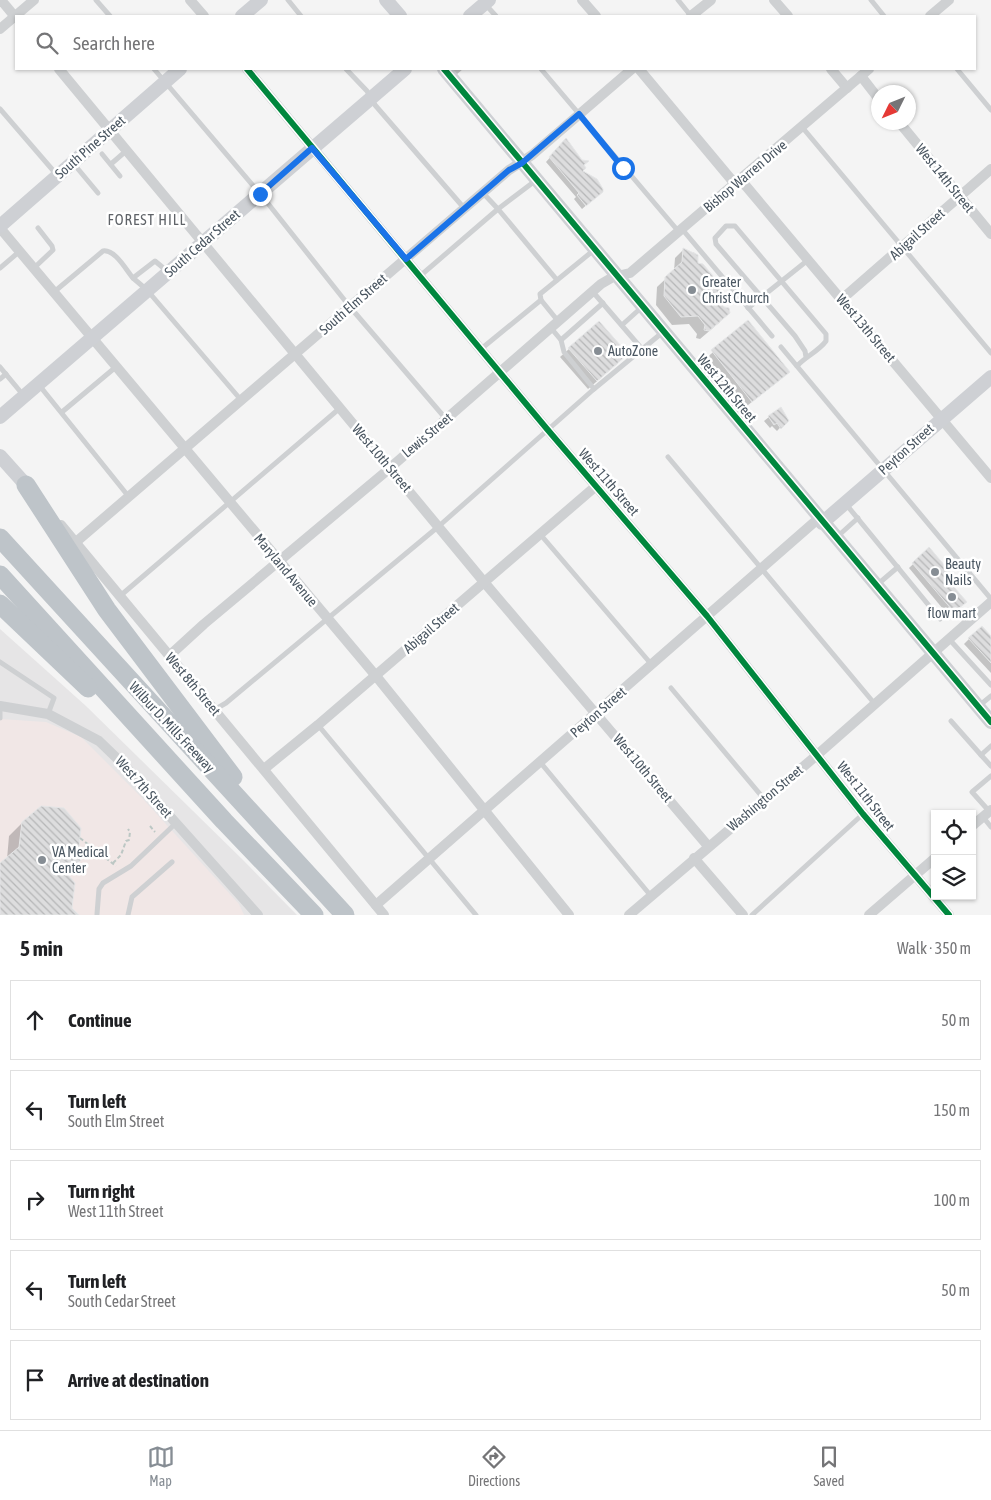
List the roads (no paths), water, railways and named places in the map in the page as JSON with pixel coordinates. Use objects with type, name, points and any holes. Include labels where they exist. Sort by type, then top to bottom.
[{"type":"highway","points":[[26,485],[59,539],[127,639],[302,868]]},
{"type":"highway","name":"Wilbur D. Mills Freeway","points":[[0,538],[345,915]]},
{"type":"highway","name":"Wilbur D. Mills Freeway","points":[[0,575],[224,820],[314,915]]},
{"type":"highway","points":[[0,604],[224,820]]},
{"type":"main road","points":[[243,15],[261,0]]},
{"type":"main road","points":[[386,0],[399,15]]},
{"type":"main road","points":[[471,15],[487,2]]},
{"type":"main road","name":"South Pine Street","points":[[0,227],[179,70]]},
{"type":"main road","name":"South Cedar Street","points":[[0,417],[404,70]]},
{"type":"main road","name":"West 12th Street","points":[[445,70],[991,722]]},
{"type":"main road","name":"Peyton Street","points":[[820,520],[845,503],[991,377]]},
{"type":"main road","name":"West 8th Street","points":[[0,456],[26,485]]},
{"type":"street","points":[[1,0],[15,16]]},
{"type":"street","points":[[18,15],[34,0]]},
{"type":"street","points":[[190,0],[203,15]]},
{"type":"street","points":[[582,0],[595,15]]},
{"type":"street","points":[[692,15],[711,0]]},
{"type":"street","points":[[774,0],[787,15]]},
{"type":"street","points":[[931,15],[949,0]]},
{"type":"street","points":[[0,29],[15,18]]},
{"type":"street","name":"West 10th Street","points":[[60,70],[484,582],[708,846]]},
{"type":"street","name":"West 11th Street","points":[[248,70],[480,350],[707,616],[863,814],[949,915]]},
{"type":"street","name":"South Elm Street","points":[[76,542],[464,208],[509,170],[522,163],[631,70]]},
{"type":"street","name":"West 13th Street","points":[[640,70],[842,299],[991,478]]},
{"type":"street","points":[[832,70],[847,88]]},
{"type":"street","name":"Bishop Warren Drive","points":[[618,277],[630,274],[868,70]]},
{"type":"street","points":[[860,76],[871,89]]},
{"type":"street","name":"West 14th Street","points":[[905,130],[991,234]]},
{"type":"street","name":"Abigail Street","points":[[842,299],[991,170]]},
{"type":"street","name":"Maryland Avenue","points":[[0,227],[376,676],[570,915]]},
{"type":"street","name":"Lewis Street","points":[[169,656],[446,420],[554,324],[613,277],[618,277]]},
{"type":"street","name":"West 8th Street","points":[[26,485],[76,542],[384,915]]},
{"type":"street","name":"Abigail Street","points":[[264,769],[376,676],[596,486]]},
{"type":"street","name":"Peyton Street","points":[[376,905],[762,568],[820,520]]},
{"type":"street","name":"Washington Street","points":[[629,915],[817,755],[991,600]]},
{"type":"street","name":"West 7th Street","points":[[0,705],[48,714],[99,741],[176,823],[258,915]]},
{"type":"street","points":[[976,822],[988,812]]},
{"type":"street","points":[[694,858],[743,915]]},
{"type":"street","points":[[869,915],[931,861]]},
{"type":"lane","points":[[96,0],[109,15]]},
{"type":"lane","points":[[288,0],[300,15]]},
{"type":"lane","points":[[678,0],[690,15]]},
{"type":"lane","points":[[871,0],[883,15]]},
{"type":"lane","points":[[487,2],[495,15]]},
{"type":"lane","points":[[155,70],[260,194],[350,307],[446,420]]},
{"type":"lane","points":[[347,70],[367,91],[370,99],[464,208]]},
{"type":"lane","points":[[542,70],[772,336]]},
{"type":"lane","points":[[958,70],[991,110]]},
{"type":"lane","points":[[0,110],[57,176]]},
{"type":"lane","points":[[802,127],[991,353]]},
{"type":"lane","points":[[110,164],[127,150]]},
{"type":"lane","points":[[102,154],[120,176]]},
{"type":"lane","points":[[72,163],[98,193]]},
{"type":"lane","points":[[419,276],[537,180]]},
{"type":"lane","points":[[483,193],[556,280]]},
{"type":"lane","points":[[798,366],[806,357],[822,346],[826,341],[826,334],[735,226],[726,226],[714,238],[716,244],[794,336],[805,351],[806,357]]},
{"type":"lane","points":[[34,268],[53,250],[38,228]]},
{"type":"lane","points":[[594,249],[540,294],[541,300],[561,340],[564,352],[594,389]]},
{"type":"lane","points":[[0,268],[20,251]]},
{"type":"lane","points":[[54,292],[99,255],[107,251],[112,253],[133,278],[148,290],[241,401]]},
{"type":"lane","points":[[133,278],[155,260],[168,272]]},
{"type":"lane","points":[[748,308],[808,260]]},
{"type":"lane","points":[[593,292],[642,349]]},
{"type":"lane","points":[[480,350],[541,300]]},
{"type":"lane","points":[[561,340],[603,303]]},
{"type":"lane","points":[[622,325],[642,307]]},
{"type":"lane","points":[[214,710],[226,703],[328,620],[439,526],[547,429],[663,332]]},
{"type":"lane","points":[[782,347],[991,600]]},
{"type":"lane","points":[[62,412],[117,366]]},
{"type":"lane","points":[[0,367],[24,396]]},
{"type":"lane","points":[[0,379],[6,374]]},
{"type":"lane","points":[[38,384],[130,497]]},
{"type":"lane","points":[[120,596],[340,408]]},
{"type":"lane","points":[[668,457],[874,704]]},
{"type":"lane","points":[[845,503],[940,618]]},
{"type":"lane","points":[[836,538],[858,518]]},
{"type":"lane","points":[[540,534],[652,665]]},
{"type":"lane","points":[[876,586],[898,567]]},
{"type":"lane","points":[[949,638],[991,685]]},
{"type":"lane","points":[[0,662],[54,698],[48,714]]},
{"type":"lane","points":[[671,688],[764,799]]},
{"type":"lane","points":[[978,707],[991,696]]},
{"type":"lane","points":[[0,705],[0,718]]},
{"type":"lane","points":[[951,721],[991,766]]},
{"type":"lane","points":[[318,725],[476,915]]},
{"type":"lane","points":[[981,755],[991,746]]},
{"type":"lane","points":[[540,762],[652,896]]},
{"type":"lane","points":[[991,776],[972,792],[988,812],[991,827]]},
{"type":"lane","points":[[752,915],[863,814]]},
{"type":"lane","points":[[97,914],[99,890],[103,883],[131,866],[176,823]]},
{"type":"lane","points":[[128,915],[132,898],[172,862]]},
{"type":"place","name":"Greater Christ Church","points":[[692,290]]},
{"type":"place","name":"AutoZone","points":[[598,351]]},
{"type":"place","name":"Beauty Nails","points":[[935,572]]},
{"type":"place","name":"flow mart","points":[[952,597]]},
{"type":"place","name":"VA Medical Center","points":[[42,860]]},
{"type":"district","name":"FOREST HILL","points":[[147,219]]}]
